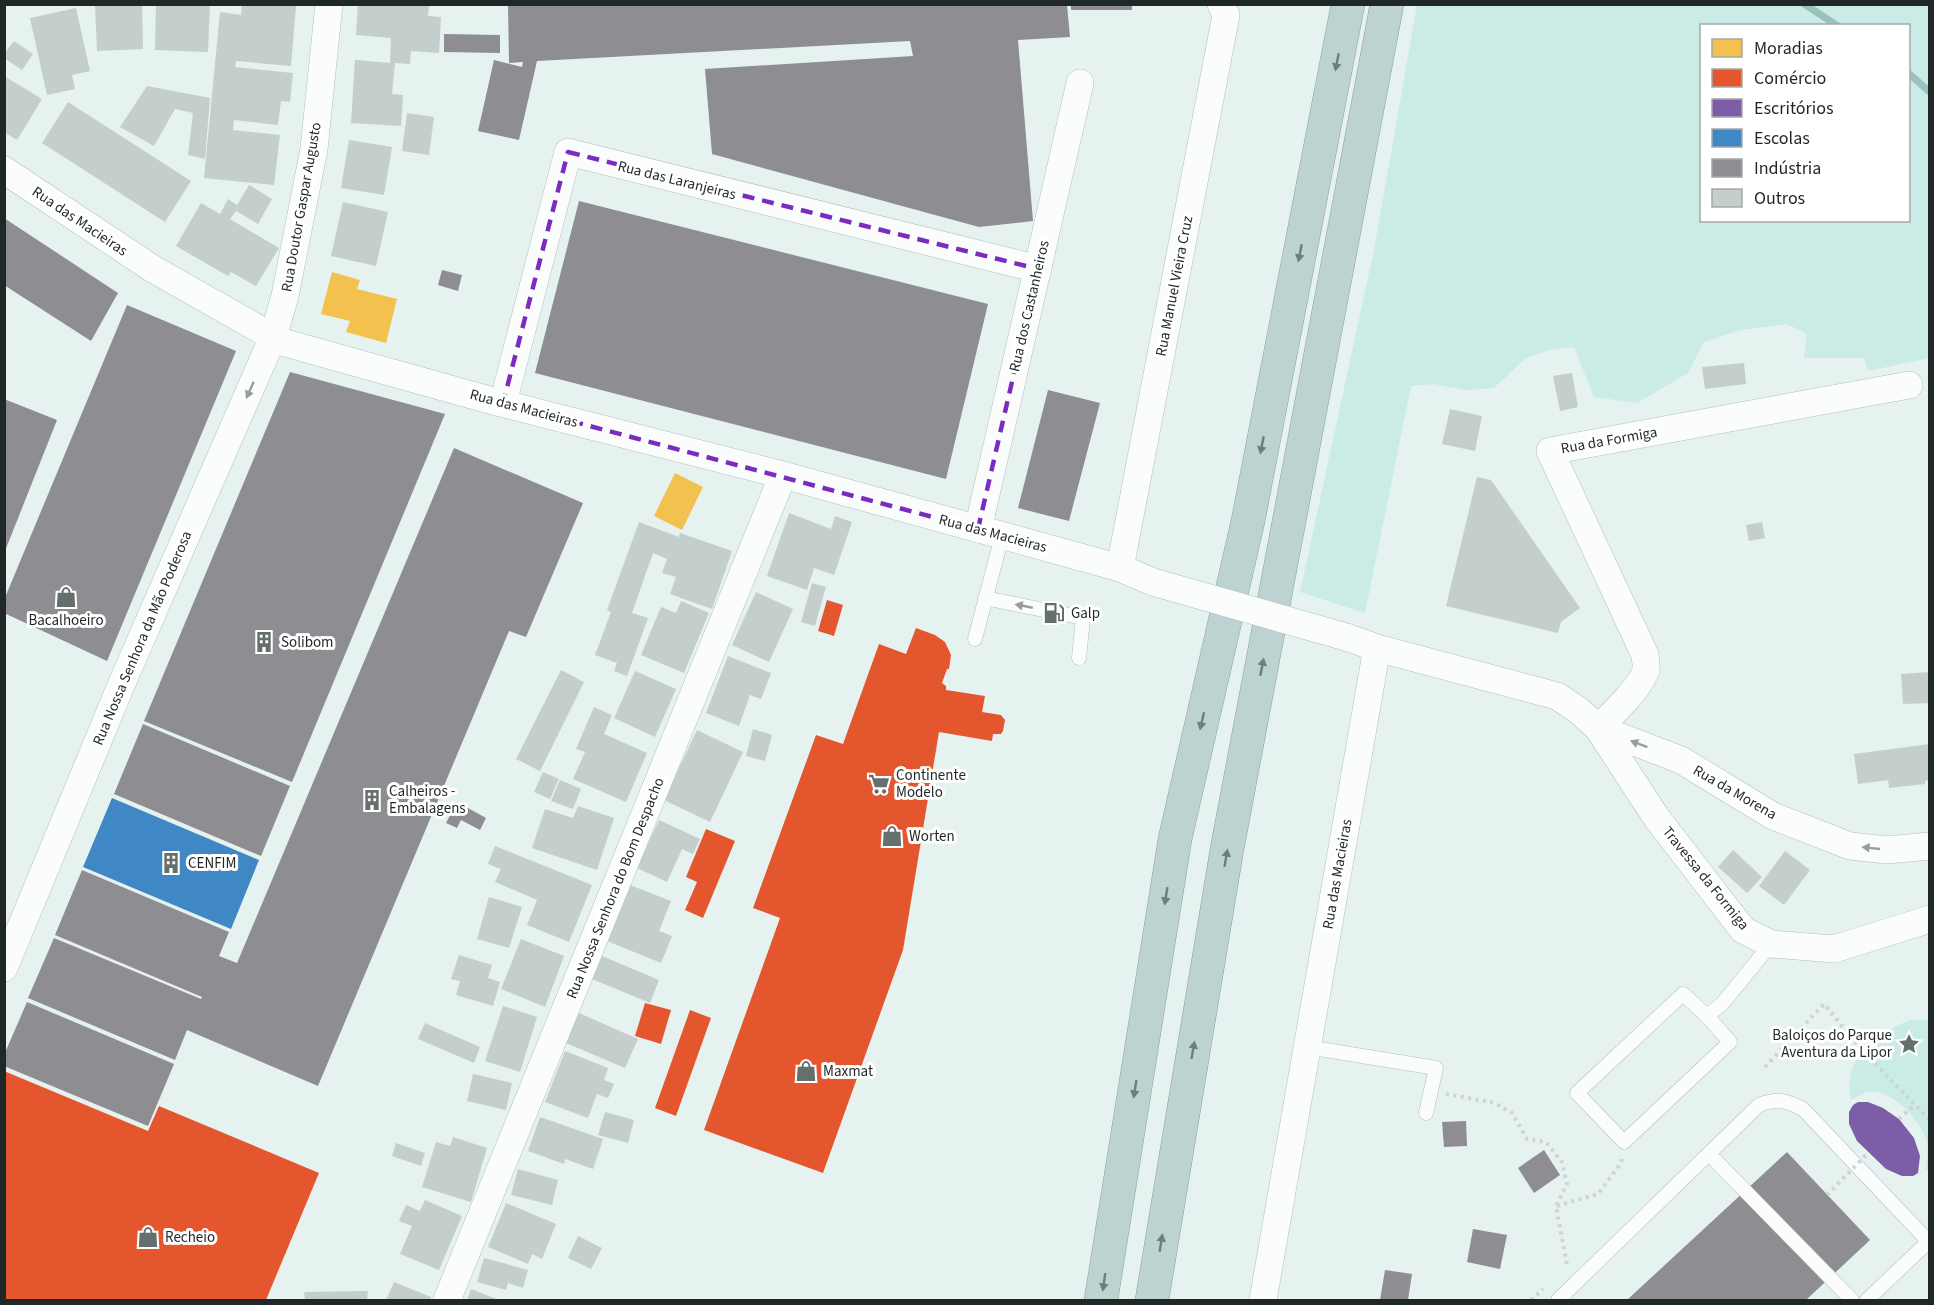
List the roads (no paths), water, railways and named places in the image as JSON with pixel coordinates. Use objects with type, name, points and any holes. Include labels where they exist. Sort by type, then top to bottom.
[{"type":"highway","points":[[1101,1300],[1175,839],[1248,521],[1348,4]]},
{"type":"highway","points":[[1152,1300],[1229,837],[1387,4]]},
{"type":"street","name":"Rua Doutor Gaspar Augusto","points":[[273,337],[285,296],[314,149],[329,4]]},
{"type":"street","name":"Rua Manuel Vieira Cruz","points":[[1120,568],[1226,15],[1221,4]]},
{"type":"street","name":"Rua dos Castanheiros","points":[[990,532],[1038,269],[1080,83]]},
{"type":"street","name":"Rua das Laranjeiras","points":[[503,404],[568,153],[1038,269]]},
{"type":"street","name":"Rua das Macieiras","points":[[4,170],[153,269],[282,342],[503,404],[783,475],[1120,568],[1153,582],[1377,648],[1263,1300]]},
{"type":"street","name":"Rua Nossa Senhora da Mão Poderosa","points":[[4,968],[10,939],[273,337]]},
{"type":"street","name":"Rua da Formiga","points":[[1598,728],[1618,710],[1635,689],[1646,670],[1645,655],[1550,451],[1909,385]]},
{"type":"street","name":"Rua Nossa Senhora do Bom Despacho","points":[[447,1300],[783,475]]},
{"type":"street","points":[[1377,648],[1557,696],[1578,710],[1598,728]]},
{"type":"street","name":"Rua da Morena","points":[[1598,728],[1681,760],[1773,816],[1850,846],[1887,850],[1929,846]]},
{"type":"street","name":"Travessa da Formiga","points":[[1598,728],[1656,817],[1743,930],[1771,944],[1834,949],[1929,919]]},
{"type":"lane","points":[[975,639],[985,598],[990,532]]},
{"type":"lane","points":[[985,598],[1083,618],[1079,658]]},
{"type":"lane","points":[[1707,1016],[1722,1004],[1771,944]]},
{"type":"lane","points":[[1683,994],[1707,1016],[1730,1042],[1624,1142],[1577,1093],[1683,994]]},
{"type":"lane","points":[[1307,1047],[1436,1068],[1426,1113]]},
{"type":"lane","points":[[1558,1300],[1759,1105],[1772,1100],[1787,1102],[1803,1109],[1929,1242],[1867,1300]]},
{"type":"lane","points":[[1709,1154],[1852,1300]]},
{"type":"waterway","points":[[1804,4],[1835,24]]},
{"type":"waterway","points":[[1910,75],[1930,92]]},
{"type":"place","name":"Bacalhoeiro","points":[[66,597]]},
{"type":"place","name":"Galp","points":[[1054,613]]},
{"type":"place","name":"Solibom","points":[[264,642]]},
{"type":"place","name":"Continente Modelo","points":[[879,784]]},
{"type":"place","name":"Calheiros - Embalagens","points":[[372,800]]},
{"type":"place","name":"Worten","points":[[892,836]]},
{"type":"place","name":"CENFIM","points":[[171,863]]},
{"type":"place","name":"Baloiços do Parque Aventura da Lipor","points":[[1909,1044]]},
{"type":"place","name":"Maxmat","points":[[806,1071]]},
{"type":"place","name":"Recheio","points":[[148,1237]]}]
